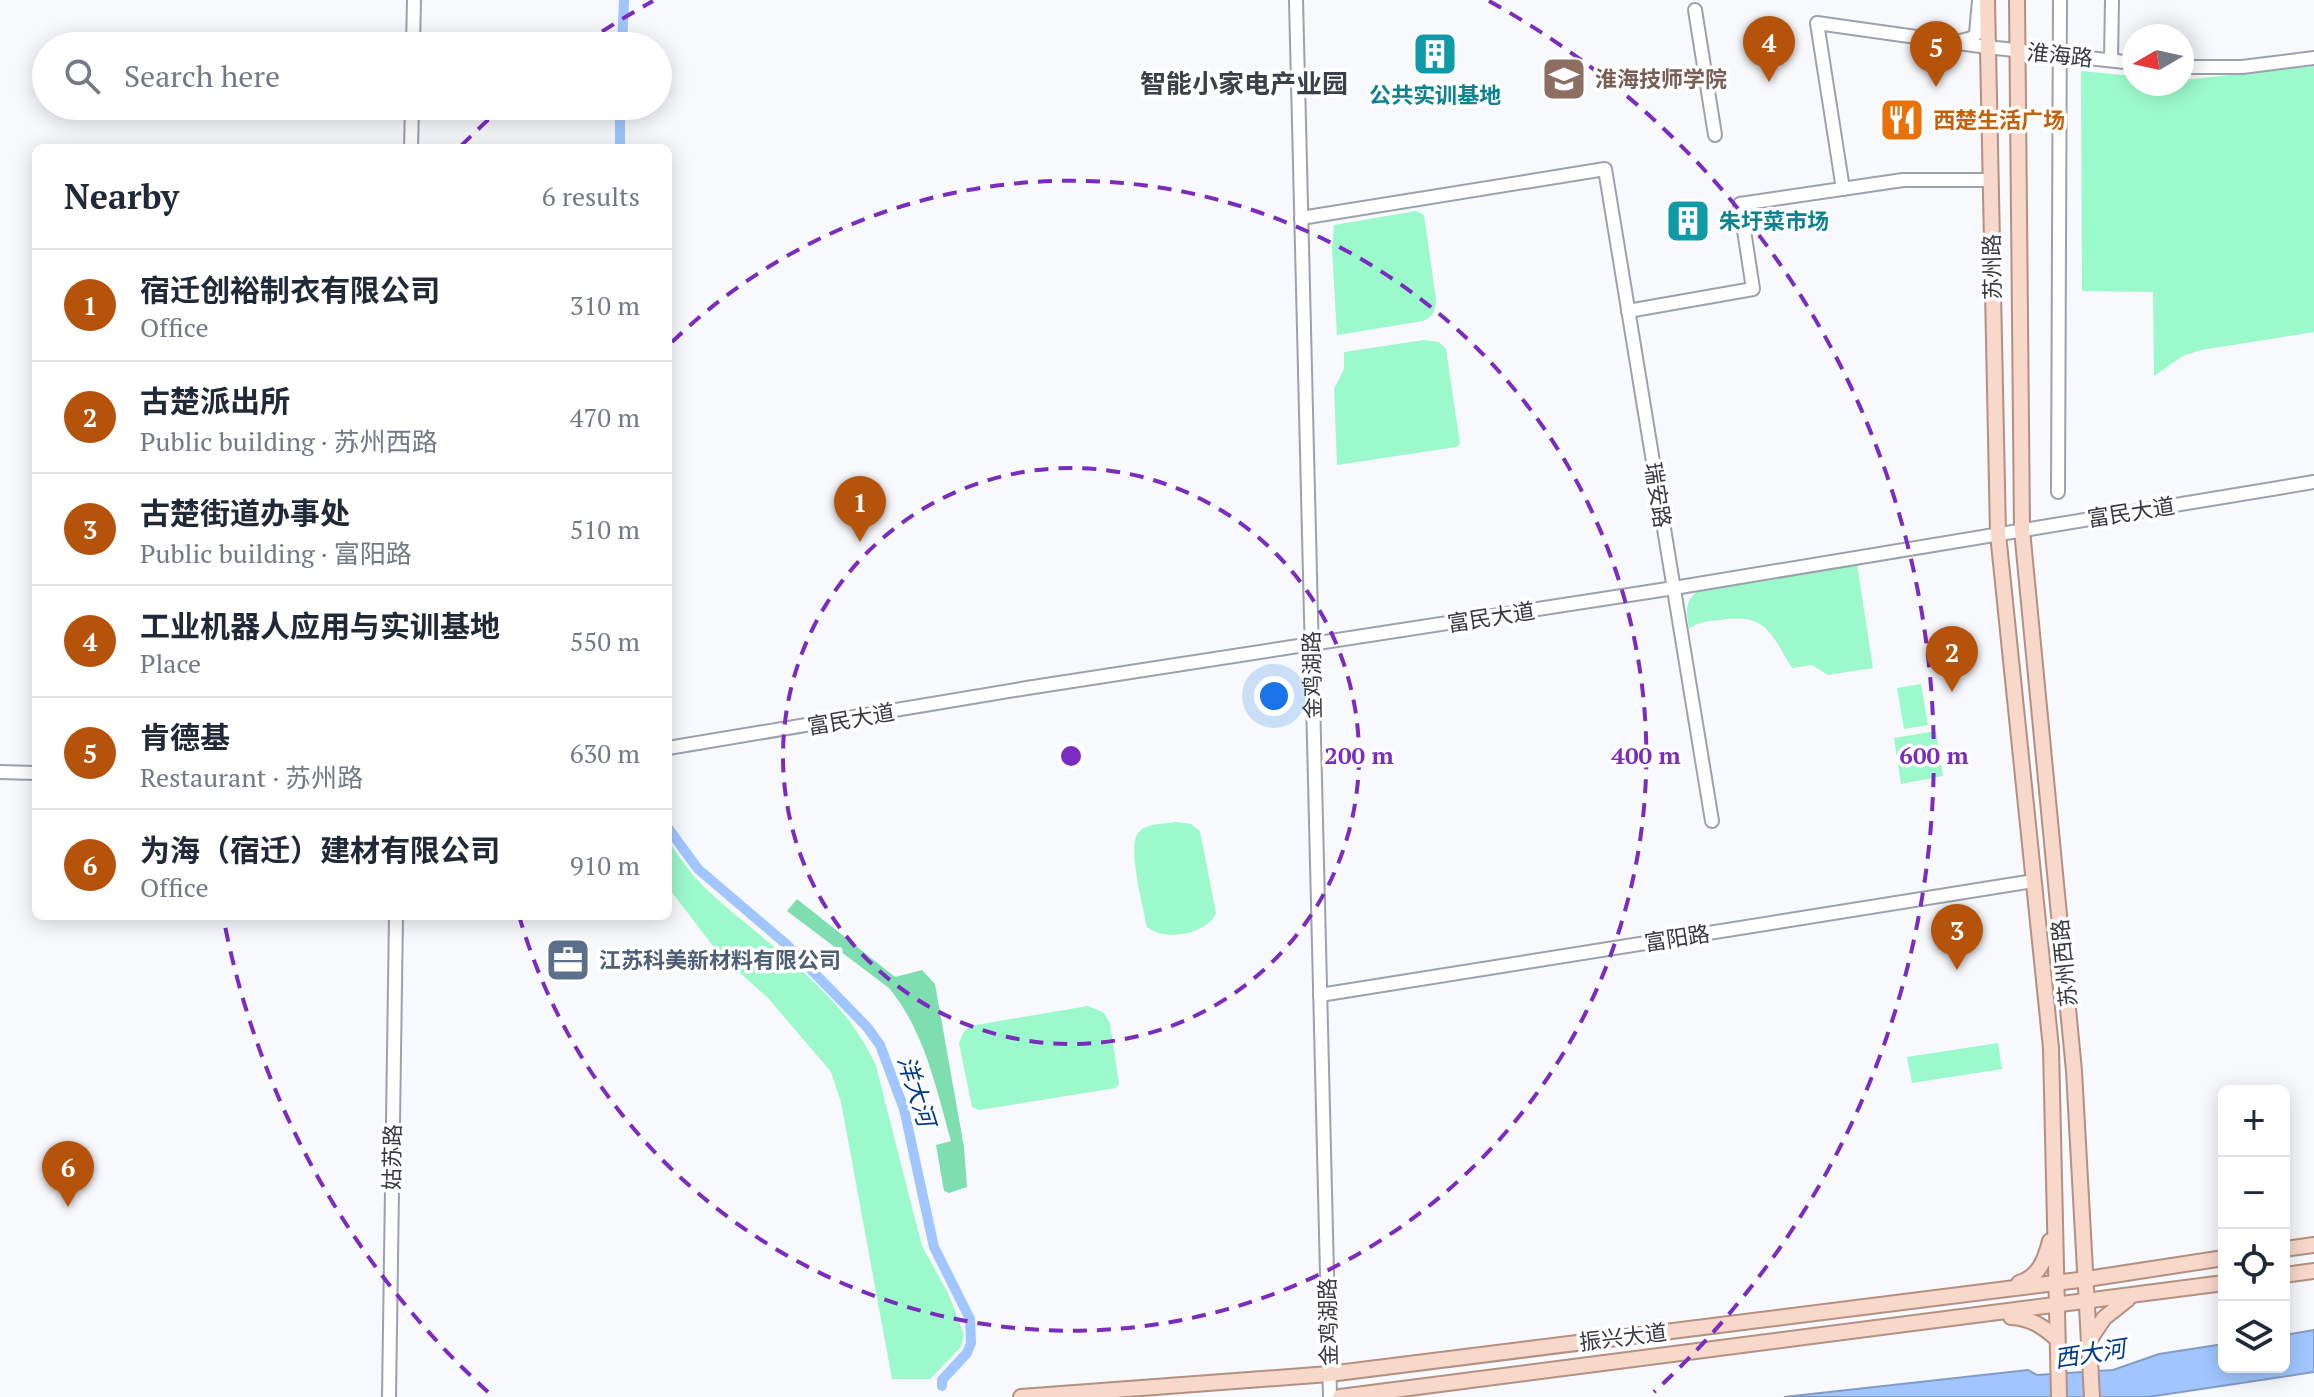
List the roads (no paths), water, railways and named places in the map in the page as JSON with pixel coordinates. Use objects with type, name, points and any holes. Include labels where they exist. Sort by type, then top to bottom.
[{"type":"main road","name":"苏州路","points":[[1987,0],[1998,534]]},
{"type":"main road","name":"苏州路","points":[[2017,0],[2022,530]]},
{"type":"main road","name":"苏州西路","points":[[2022,530],[2074,1066],[2092,1397]]},
{"type":"main road","name":"苏州西路","points":[[1998,534],[2051,1048],[2059,1397]]},
{"type":"main road","points":[[1996,1290],[2025,1281],[2039,1270],[2046,1259],[2054,1221]]},
{"type":"main road","points":[[2055,1243],[2084,1244],[2096,1263],[2122,1274]]},
{"type":"main road","points":[[2290,1248],[2314,1245]]},
{"type":"main road","name":"振兴大道","points":[[1021,1397],[1329,1374],[2087,1279],[2218,1259]]},
{"type":"main road","points":[[2290,1274],[2314,1271]]},
{"type":"main road","name":"振兴大道","points":[[1340,1397],[2218,1284]]},
{"type":"main road","points":[[2090,1345],[2104,1318],[2132,1296]]},
{"type":"main road","points":[[1987,1315],[2023,1317],[2046,1329],[2057,1345]]},
{"type":"street","points":[[413,32],[414,0]]},
{"type":"street","name":"金鸡湖路","points":[[1296,0],[1330,1397]]},
{"type":"street","points":[[1956,43],[1976,34],[1979,0]]},
{"type":"street","points":[[2058,492],[2060,0]]},
{"type":"street","points":[[2111,60],[2112,0]]},
{"type":"street","points":[[1695,10],[1715,135]]},
{"type":"street","name":"淮海路","points":[[1843,189],[1817,23],[1987,47],[2122,61]]},
{"type":"street","points":[[2194,67],[2242,67],[2314,58]]},
{"type":"street","points":[[411,144],[412,120]]},
{"type":"street","name":"瑞安路","points":[[1301,218],[1605,169],[1712,821]]},
{"type":"street","points":[[1628,311],[1753,289],[1740,204],[1903,180],[1990,180]]},
{"type":"street","name":"富民大道","points":[[672,747],[1027,688],[1674,588],[2314,482]]},
{"type":"street","points":[[0,772],[32,773]]},
{"type":"street","name":"富阳路","points":[[1320,995],[2034,881]]},
{"type":"street","name":"姑苏路","points":[[389,1397],[396,920]]},
{"type":"water","points":[[2314,1330],[2314,1372],[2148,1397],[1784,1397],[2028,1370],[2037,1375],[2113,1370],[2159,1354],[2218,1345],[2218,1373],[2290,1373],[2290,1334]]},
{"type":"waterway","name":"洋大河","points":[[623,32],[624,0]]},
{"type":"waterway","name":"洋大河","points":[[620,120],[620,144]]},
{"type":"waterway","name":"洋大河","points":[[672,833],[698,869],[786,944],[867,1027],[880,1045],[904,1109],[934,1247],[970,1319],[971,1343],[967,1353],[942,1380],[942,1386]]},
{"type":"place","name":"公共实训基地","points":[[1435,54]]},
{"type":"place","name":"淮海技师学院","points":[[1564,79]]},
{"type":"place","name":"工业机器人应用与实训基地","points":[[1769,82]]},
{"type":"place","name":"肯德基","points":[[1936,87]]},
{"type":"place","name":"西楚生活广场","points":[[1902,120]]},
{"type":"place","name":"朱圩菜市场","points":[[1688,221]]},
{"type":"place","name":"宿迁创裕制衣有限公司","points":[[860,542]]},
{"type":"place","name":"古楚派出所","points":[[1952,692]]},
{"type":"place","name":"江苏科美新材料有限公司","points":[[568,960]]},
{"type":"place","name":"古楚街道办事处","points":[[1957,970]]},
{"type":"place","name":"为海（宿迁）建材有限公司","points":[[68,1207]]},
{"type":"district","name":"智能小家电产业园","points":[[1244,84]]},
{"type":"water label","name":"西大河","points":[[2090,1354]]}]
